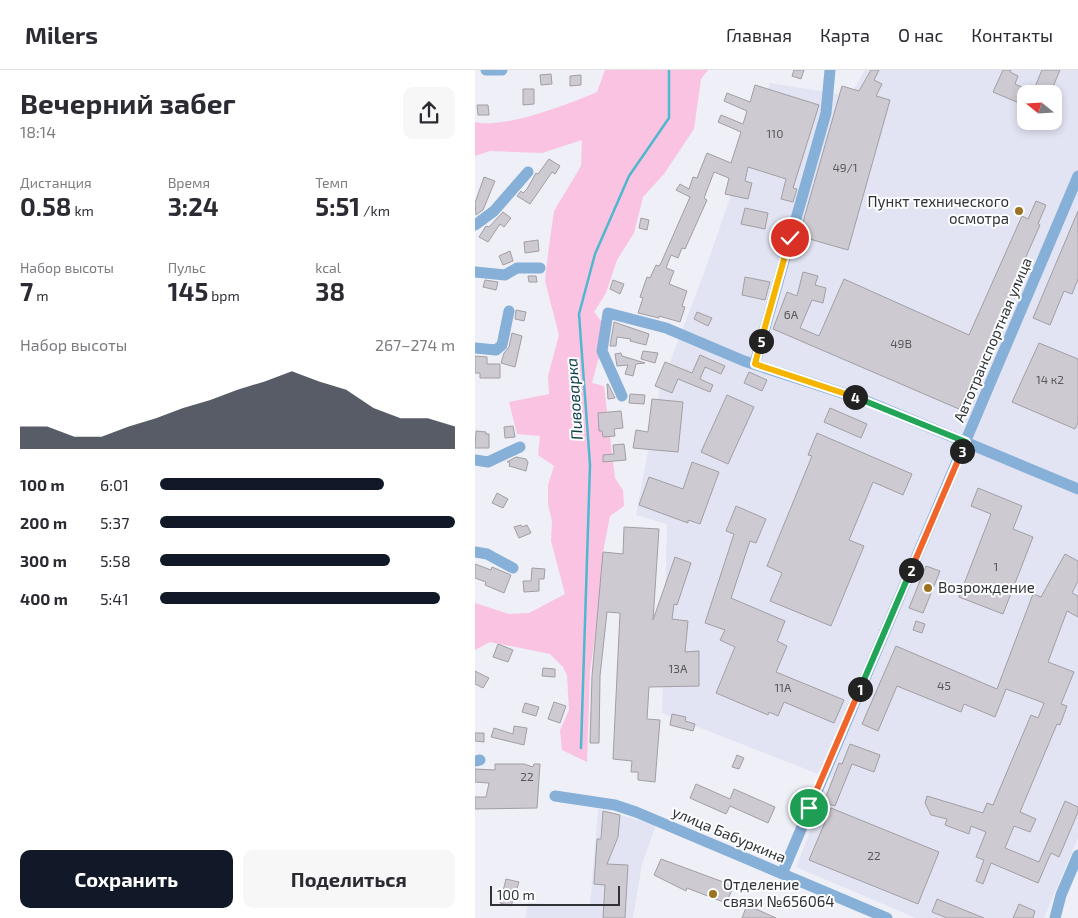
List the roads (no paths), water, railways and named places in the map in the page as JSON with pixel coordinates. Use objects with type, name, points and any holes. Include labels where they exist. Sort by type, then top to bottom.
[{"type":"street","points":[[486,70],[502,70]]},
{"type":"street","points":[[755,364],[826,113],[830,70]]},
{"type":"street","points":[[475,225],[494,211],[528,172]]},
{"type":"street","name":"Автотранспортная улица","points":[[782,874],[1078,176]]},
{"type":"street","points":[[475,272],[505,275],[517,268],[540,268]]},
{"type":"street","points":[[475,348],[496,350],[502,345],[509,311]]},
{"type":"street","points":[[622,396],[602,351],[608,313],[666,328],[755,364],[864,400],[1078,489]]},
{"type":"street","points":[[475,460],[488,462],[520,447]]},
{"type":"street","points":[[475,552],[487,554],[513,568]]},
{"type":"street","name":"улица Бабуркина","points":[[555,796],[615,806],[636,812],[887,918]]},
{"type":"street","points":[[1055,918],[1061,895],[1078,855]]},
{"type":"waterway","name":"Пивоварка","points":[[581,748],[590,465],[579,314],[595,254],[629,176],[669,118],[669,70]]},
{"type":"place","name":"Пункт технического осмотра","points":[[1019,211]]},
{"type":"place","name":"Возрождение","points":[[928,588]]},
{"type":"place","name":"Отделение связи №656064","points":[[713,894]]}]
